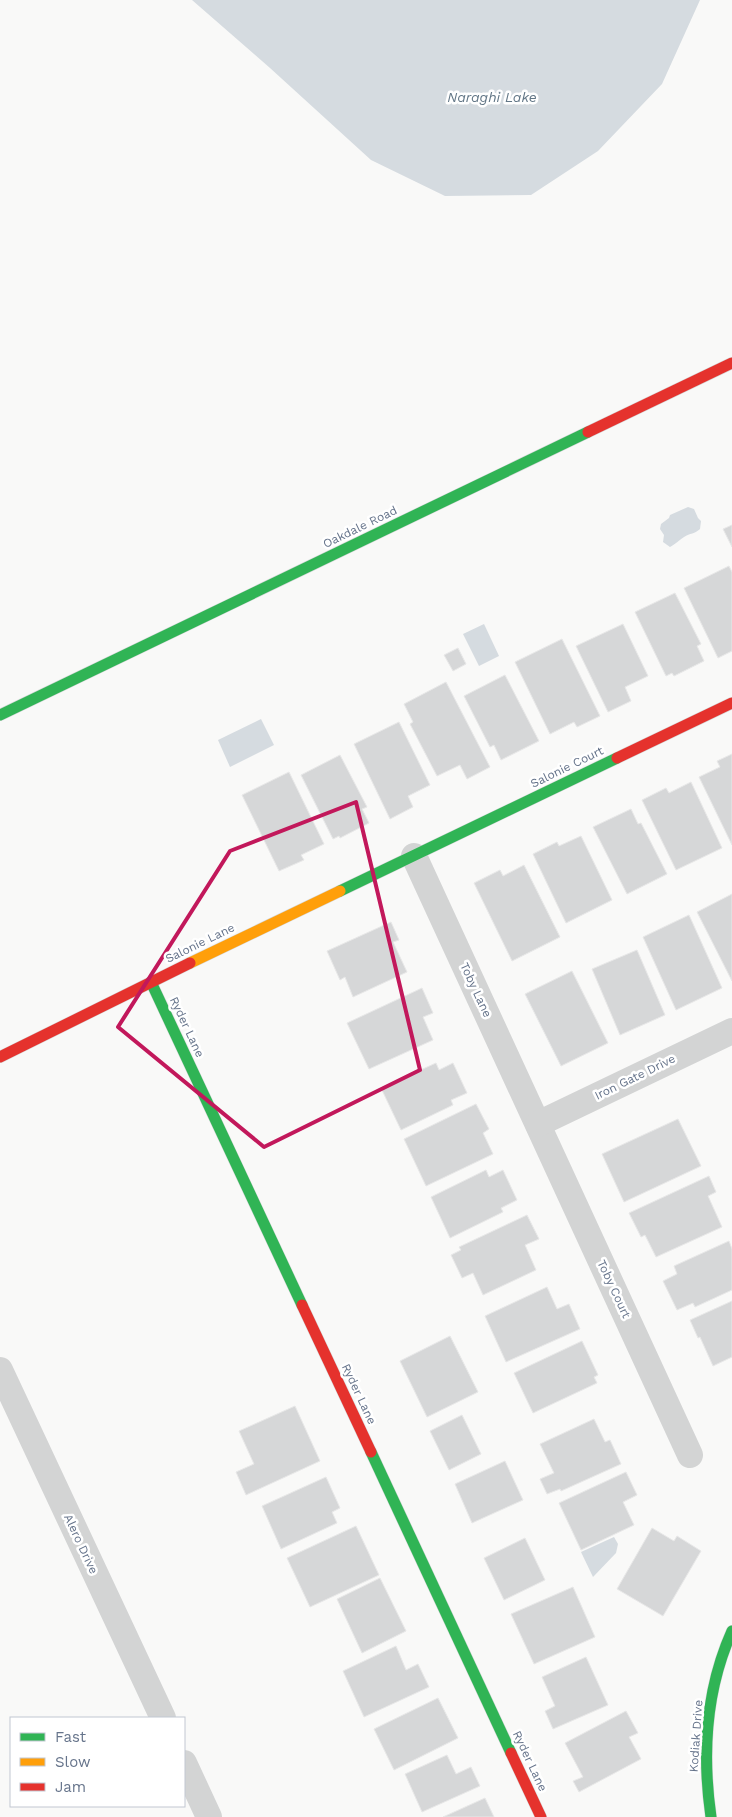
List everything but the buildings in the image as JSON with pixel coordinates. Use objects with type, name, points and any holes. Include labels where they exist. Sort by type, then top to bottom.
[{"type":"street","name":"Oakdale Road","points":[[0,716],[732,364]]},
{"type":"street","name":"Salonie Court","points":[[414,856],[732,703]]},
{"type":"street","name":"Salonie Lane","points":[[0,1057],[151,982],[414,856]]},
{"type":"street","name":"Toby Lane","points":[[414,856],[538,1124]]},
{"type":"street","name":"Ryder Lane","points":[[151,982],[541,1817]]},
{"type":"street","name":"Iron Gate Drive","points":[[538,1124],[732,1031]]},
{"type":"street","name":"Toby Court","points":[[538,1124],[690,1455]]},
{"type":"street","name":"Alero Drive","points":[[0,1370],[163,1717]]},
{"type":"street","name":"Kodiak Drive","points":[[708,1816],[706,1768],[710,1713],[720,1659],[732,1631]]},
{"type":"street","points":[[185,1765],[209,1817]]},
{"type":"highlighted area","points":[[356,802],[420,1070],[264,1147],[118,1027],[230,851]]},
{"type":"water","name":"Naraghi Lake","points":[[192,0],[700,0],[662,84],[598,151],[531,195],[445,196],[371,160]]},
{"type":"water","points":[[688,507],[694,509],[701,521],[700,529],[670,547],[663,542],[664,535],[660,529],[661,524],[670,515]]},
{"type":"water","points":[[484,624],[499,656],[479,666],[463,634]]},
{"type":"water","points":[[261,719],[274,745],[230,767],[218,740]]},
{"type":"water","points":[[614,1537],[618,1544],[616,1553],[593,1577],[581,1552]]},
{"type":"traffic: fast","points":[[0,715],[588,432]]},
{"type":"traffic: fast","points":[[340,891],[617,758]]},
{"type":"traffic: fast","points":[[151,982],[302,1305]]},
{"type":"traffic: fast","points":[[371,1452],[511,1753]]},
{"type":"traffic: fast","points":[[711,1817],[707,1770],[708,1722],[716,1676],[732,1631]]},
{"type":"traffic: slow","points":[[190,963],[340,891]]},
{"type":"traffic: jam","points":[[588,432],[732,363]]},
{"type":"traffic: jam","points":[[617,758],[732,703]]},
{"type":"traffic: jam","points":[[0,1057],[190,963]]},
{"type":"traffic: jam","points":[[302,1305],[371,1452]]},
{"type":"traffic: jam","points":[[511,1753],[541,1817]]}]
